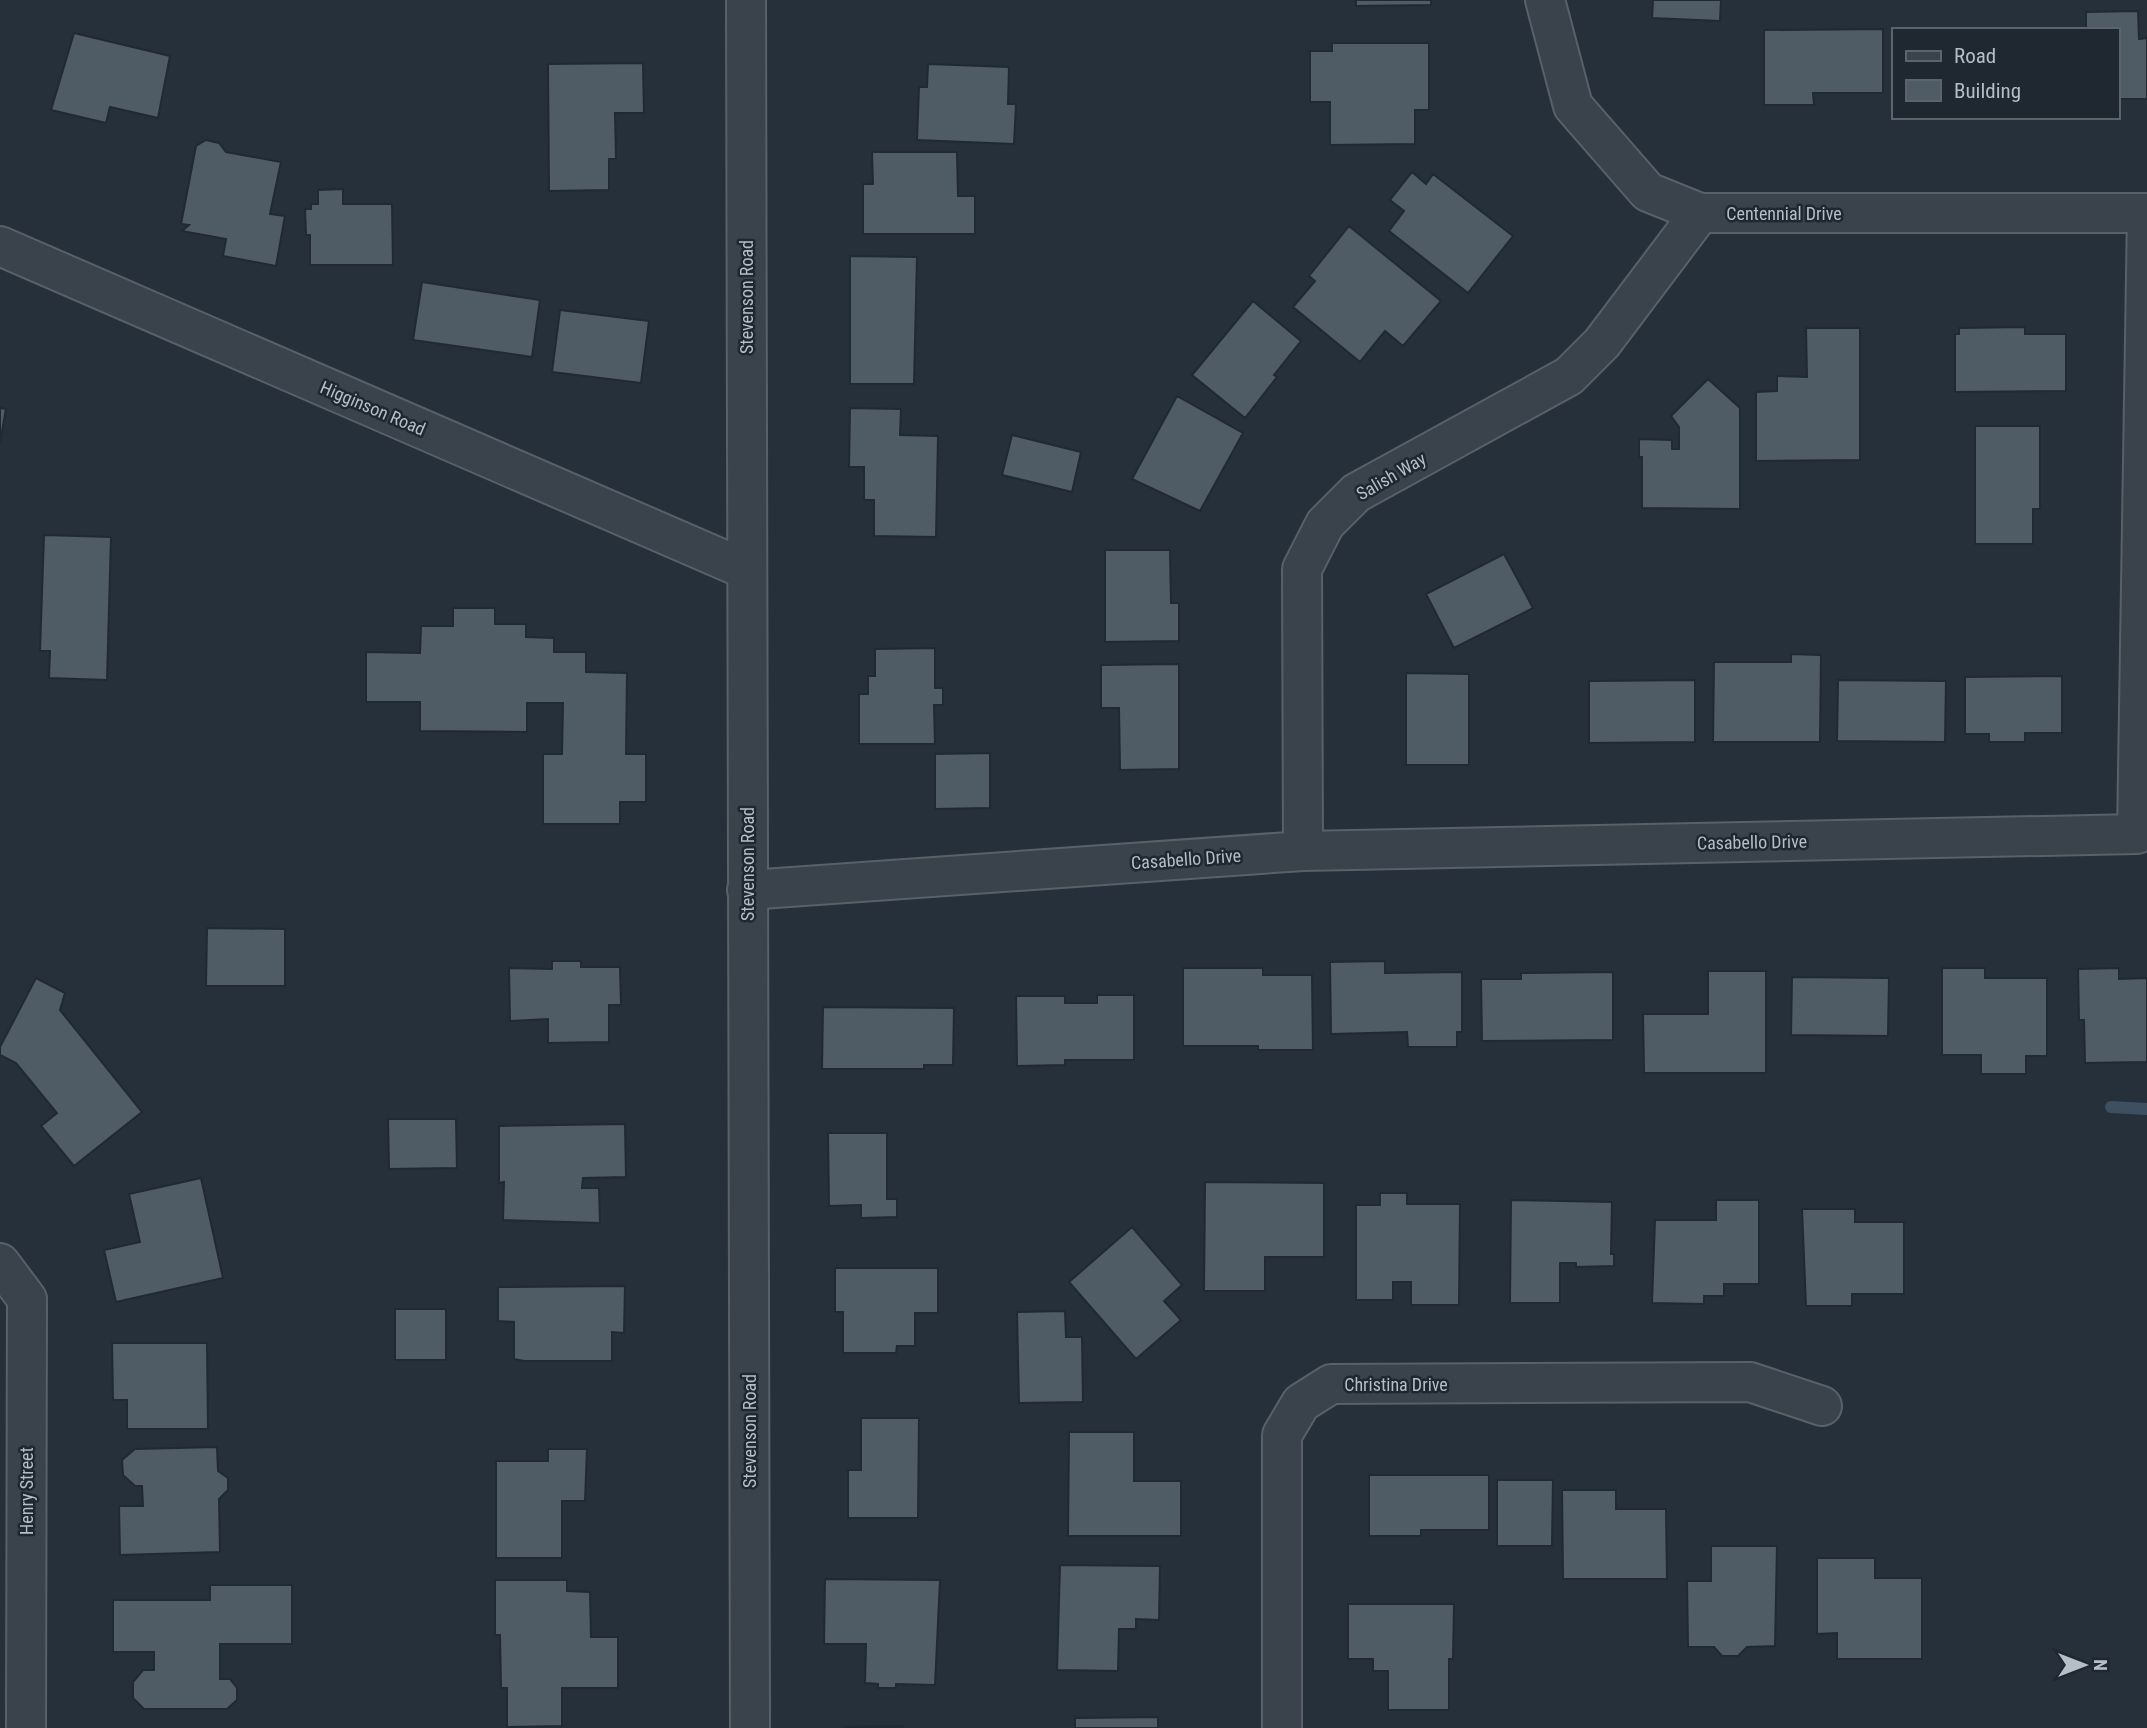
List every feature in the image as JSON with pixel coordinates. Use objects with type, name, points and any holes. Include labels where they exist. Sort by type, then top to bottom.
[{"type":"street","name":"Stevenson Road","points":[[746,0],[750,1728]]},
{"type":"street","name":"Centennial Drive","points":[[1545,0],[1573,106],[1648,192],[1700,213],[2147,213]]},
{"type":"street","name":"Salish Way","points":[[1303,851],[1302,569],[1325,524],[1356,493],[1569,376],[1602,343],[1700,213]]},
{"type":"street","name":"Casabello Drive","points":[[747,890],[1303,851],[2137,834],[2147,213]]},
{"type":"street","name":"Higginson Road","points":[[0,246],[747,570]]},
{"type":"street","name":"Henry Street","points":[[0,1263],[27,1299],[26,1728]]},
{"type":"street","name":"Christina Drive","points":[[1282,1728],[1282,1436],[1301,1403],[1331,1384],[1750,1382],[1822,1406]]},
{"type":"building","points":[[1356,0],[1431,0],[1431,5],[1356,6]]},
{"type":"building","points":[[1653,0],[1721,0],[1720,21],[1652,18]]},
{"type":"building","points":[[2138,11],[2139,39],[2147,38],[2147,99],[2119,99],[2119,28],[2086,28],[2086,12]]},
{"type":"building","points":[[1883,29],[1883,93],[1813,93],[1814,105],[1764,105],[1764,30]]},
{"type":"building","points":[[74,33],[170,56],[158,118],[110,107],[106,123],[51,110]]},
{"type":"building","points":[[1332,43],[1429,43],[1429,110],[1415,110],[1415,144],[1330,145],[1330,102],[1310,102],[1310,51],[1332,51]]},
{"type":"building","points":[[643,63],[644,113],[615,113],[616,159],[609,159],[609,190],[549,191],[548,64]]},
{"type":"building","points":[[928,64],[1009,67],[1008,104],[1016,104],[1014,144],[917,140],[919,87],[927,87]]},
{"type":"building","points":[[206,140],[219,143],[226,152],[281,162],[270,214],[285,216],[276,266],[223,256],[226,239],[182,231],[189,225],[181,224],[196,146]]},
{"type":"building","points":[[872,152],[957,152],[958,196],[975,196],[975,234],[863,234],[863,184],[873,184]]},
{"type":"building","points":[[1412,172],[1426,184],[1433,174],[1513,236],[1468,293],[1389,231],[1404,211],[1390,200]]},
{"type":"building","points":[[343,189],[343,204],[392,204],[393,265],[310,265],[310,235],[306,235],[305,209],[311,209],[311,204],[318,204],[318,190]]},
{"type":"building","points":[[1349,226],[1441,301],[1403,346],[1385,331],[1360,362],[1293,307],[1315,281],[1309,276]]},
{"type":"building","points":[[850,256],[917,257],[914,384],[850,384]]},
{"type":"building","points":[[422,282],[540,300],[532,357],[413,340]]},
{"type":"building","points":[[1253,301],[1301,341],[1245,418],[1192,375]]},
{"type":"building","points":[[560,310],[649,321],[641,383],[552,372]]},
{"type":"building","points":[[2025,327],[2025,334],[2066,334],[2066,391],[1955,392],[1955,334],[1959,334],[1959,328]]},
{"type":"building","points":[[1806,328],[1860,328],[1860,460],[1756,461],[1756,392],[1777,391],[1777,376],[1807,377]]},
{"type":"building","points":[[1708,379],[1740,408],[1740,509],[1642,508],[1642,457],[1639,457],[1639,439],[1672,440],[1672,449],[1679,449],[1679,427],[1671,416]]},
{"type":"building","points":[[1177,396],[1243,433],[1200,511],[1132,479]]},
{"type":"building","points":[[0,408],[6,409],[0,443]]},
{"type":"building","points":[[850,408],[901,409],[900,435],[938,436],[936,537],[874,536],[874,500],[864,500],[864,467],[849,467]]},
{"type":"building","points":[[1975,426],[2040,426],[2040,509],[2033,509],[2033,544],[1975,544]]},
{"type":"building","points":[[1012,435],[1081,452],[1072,492],[1002,475]]},
{"type":"building","points":[[44,535],[111,537],[107,680],[49,678],[50,651],[40,651]]},
{"type":"building","points":[[1105,550],[1170,550],[1171,603],[1179,603],[1179,641],[1105,642]]},
{"type":"building","points":[[1504,554],[1533,608],[1454,648],[1426,594]]},
{"type":"building","points":[[453,608],[495,608],[495,624],[526,624],[526,637],[554,638],[554,652],[586,652],[586,672],[627,673],[626,754],[646,754],[646,802],[620,802],[620,824],[543,824],[543,754],[562,754],[563,703],[527,703],[527,732],[420,731],[420,702],[366,702],[366,652],[420,653],[421,626],[453,626]]},
{"type":"building","points":[[935,648],[935,688],[943,688],[943,705],[934,705],[935,744],[859,744],[859,694],[868,694],[868,676],[875,676],[875,649]]},
{"type":"building","points":[[1791,654],[1821,655],[1820,742],[1713,742],[1714,662],[1791,662]]},
{"type":"building","points":[[1179,664],[1179,769],[1120,770],[1119,708],[1101,708],[1101,665]]},
{"type":"building","points":[[1406,673],[1469,674],[1469,765],[1406,765]]},
{"type":"building","points":[[2062,676],[2062,733],[2025,733],[2025,742],[1989,742],[1989,734],[1965,734],[1965,677]]},
{"type":"building","points":[[1695,680],[1695,742],[1589,743],[1589,681]]},
{"type":"building","points":[[1838,680],[1946,681],[1945,742],[1837,741]]},
{"type":"building","points":[[990,753],[990,808],[935,809],[935,754]]},
{"type":"building","points":[[207,928],[285,929],[285,986],[206,986]]},
{"type":"building","points":[[552,961],[581,961],[581,967],[620,967],[621,1005],[609,1005],[609,1042],[548,1043],[548,1019],[510,1021],[509,968],[552,969]]},
{"type":"building","points":[[1385,961],[1385,973],[1462,972],[1462,1032],[1457,1032],[1457,1047],[1408,1047],[1407,1032],[1331,1034],[1330,962]]},
{"type":"building","points":[[1183,968],[1263,968],[1263,975],[1312,975],[1313,1050],[1258,1050],[1258,1046],[1183,1046]]},
{"type":"building","points":[[1942,968],[1985,968],[1985,978],[2047,978],[2047,1056],[2026,1056],[2026,1074],[1981,1074],[1981,1055],[1942,1055]]},
{"type":"building","points":[[2119,968],[2119,979],[2147,978],[2147,1062],[2085,1063],[2084,1020],[2079,1020],[2078,969]]},
{"type":"building","points":[[1708,971],[1766,971],[1766,1073],[1644,1073],[1643,1014],[1708,1014]]},
{"type":"building","points":[[1613,972],[1613,1040],[1482,1041],[1481,979],[1521,979],[1521,973]]},
{"type":"building","points":[[1792,977],[1889,978],[1888,1036],[1791,1035]]},
{"type":"building","points":[[36,978],[65,993],[60,1010],[142,1112],[74,1166],[41,1126],[57,1113],[16,1063],[0,1055],[0,1047]]},
{"type":"building","points":[[1097,995],[1134,995],[1134,1060],[1065,1060],[1065,1065],[1017,1066],[1016,996],[1065,996],[1065,1003],[1097,1003]]},
{"type":"building","points":[[823,1007],[954,1008],[953,1065],[924,1065],[924,1069],[822,1069]]},
{"type":"building","points":[[388,1119],[456,1119],[457,1168],[389,1169]]},
{"type":"building","points":[[625,1124],[626,1177],[583,1178],[582,1188],[599,1188],[600,1223],[503,1220],[504,1182],[499,1183],[499,1126]]},
{"type":"building","points":[[828,1133],[887,1133],[887,1199],[897,1199],[897,1217],[861,1218],[861,1205],[829,1206]]},
{"type":"building","points":[[201,1178],[223,1278],[116,1302],[104,1250],[140,1242],[129,1194]]},
{"type":"building","points":[[1205,1182],[1324,1183],[1324,1257],[1265,1257],[1265,1291],[1204,1291]]},
{"type":"building","points":[[1380,1193],[1407,1193],[1407,1204],[1460,1204],[1459,1305],[1411,1305],[1411,1282],[1393,1282],[1393,1300],[1356,1300],[1356,1205],[1380,1205]]},
{"type":"building","points":[[1511,1200],[1612,1202],[1611,1254],[1614,1254],[1614,1266],[1576,1267],[1576,1263],[1560,1263],[1560,1303],[1510,1303]]},
{"type":"building","points":[[1716,1200],[1759,1200],[1759,1284],[1724,1284],[1724,1296],[1704,1296],[1704,1304],[1652,1303],[1655,1220],[1716,1220]]},
{"type":"building","points":[[1802,1209],[1855,1209],[1855,1222],[1904,1222],[1904,1294],[1852,1294],[1852,1306],[1806,1306]]},
{"type":"building","points":[[1132,1227],[1182,1285],[1164,1301],[1181,1320],[1136,1359],[1069,1282]]},
{"type":"building","points":[[835,1268],[938,1268],[938,1313],[915,1313],[915,1346],[897,1346],[896,1353],[843,1353],[843,1312],[835,1312]]},
{"type":"building","points":[[625,1286],[624,1333],[612,1332],[612,1361],[514,1359],[514,1322],[498,1321],[498,1287]]},
{"type":"building","points":[[395,1309],[446,1309],[446,1360],[395,1360]]},
{"type":"building","points":[[1065,1311],[1066,1337],[1082,1337],[1083,1402],[1019,1403],[1017,1312]]},
{"type":"building","points":[[112,1343],[207,1343],[208,1429],[127,1429],[127,1400],[113,1400]]},
{"type":"building","points":[[861,1418],[919,1418],[918,1518],[848,1518],[848,1470],[861,1470]]},
{"type":"building","points":[[1069,1432],[1134,1432],[1134,1481],[1181,1481],[1181,1536],[1068,1536]]},
{"type":"building","points":[[217,1447],[218,1471],[228,1478],[228,1490],[219,1499],[220,1552],[120,1555],[119,1506],[143,1506],[142,1486],[135,1486],[123,1475],[122,1460],[135,1449]]},
{"type":"building","points":[[548,1449],[587,1449],[585,1501],[562,1501],[562,1558],[496,1558],[496,1461],[548,1461]]},
{"type":"building","points":[[1369,1475],[1489,1475],[1489,1530],[1421,1530],[1421,1536],[1369,1536]]},
{"type":"building","points":[[1497,1480],[1553,1480],[1552,1546],[1497,1546]]},
{"type":"building","points":[[1562,1490],[1616,1490],[1616,1509],[1666,1509],[1667,1579],[1563,1579]]},
{"type":"building","points":[[1711,1546],[1777,1546],[1775,1646],[1747,1647],[1738,1656],[1722,1656],[1714,1647],[1688,1647],[1687,1581],[1711,1581]]},
{"type":"building","points":[[1817,1558],[1875,1558],[1875,1578],[1922,1578],[1922,1659],[1837,1659],[1837,1633],[1817,1634]]},
{"type":"building","points":[[1060,1565],[1160,1566],[1159,1620],[1136,1619],[1136,1629],[1119,1629],[1118,1671],[1057,1670]]},
{"type":"building","points":[[825,1579],[940,1580],[935,1685],[896,1684],[896,1688],[878,1688],[878,1684],[865,1683],[866,1644],[824,1644]]},
{"type":"building","points":[[495,1580],[567,1580],[567,1591],[590,1592],[591,1637],[618,1637],[618,1688],[562,1688],[562,1726],[507,1727],[507,1688],[501,1688],[500,1635],[495,1635]]},
{"type":"building","points":[[210,1585],[292,1585],[292,1644],[220,1644],[220,1679],[230,1679],[237,1688],[237,1700],[227,1709],[144,1709],[133,1698],[133,1682],[143,1670],[154,1670],[154,1652],[113,1652],[113,1600],[210,1600]]},
{"type":"building","points":[[1348,1604],[1454,1604],[1453,1659],[1449,1659],[1449,1710],[1388,1710],[1388,1671],[1373,1671],[1373,1659],[1348,1659]]},
{"type":"building","points":[[1158,1717],[1158,1728],[1075,1728],[1075,1718]]},
{"type":"building","points":[[845,1727],[903,1728],[845,1728]]},
{"type":"waterway","points":[[2111,1107],[2147,1109]]}]
